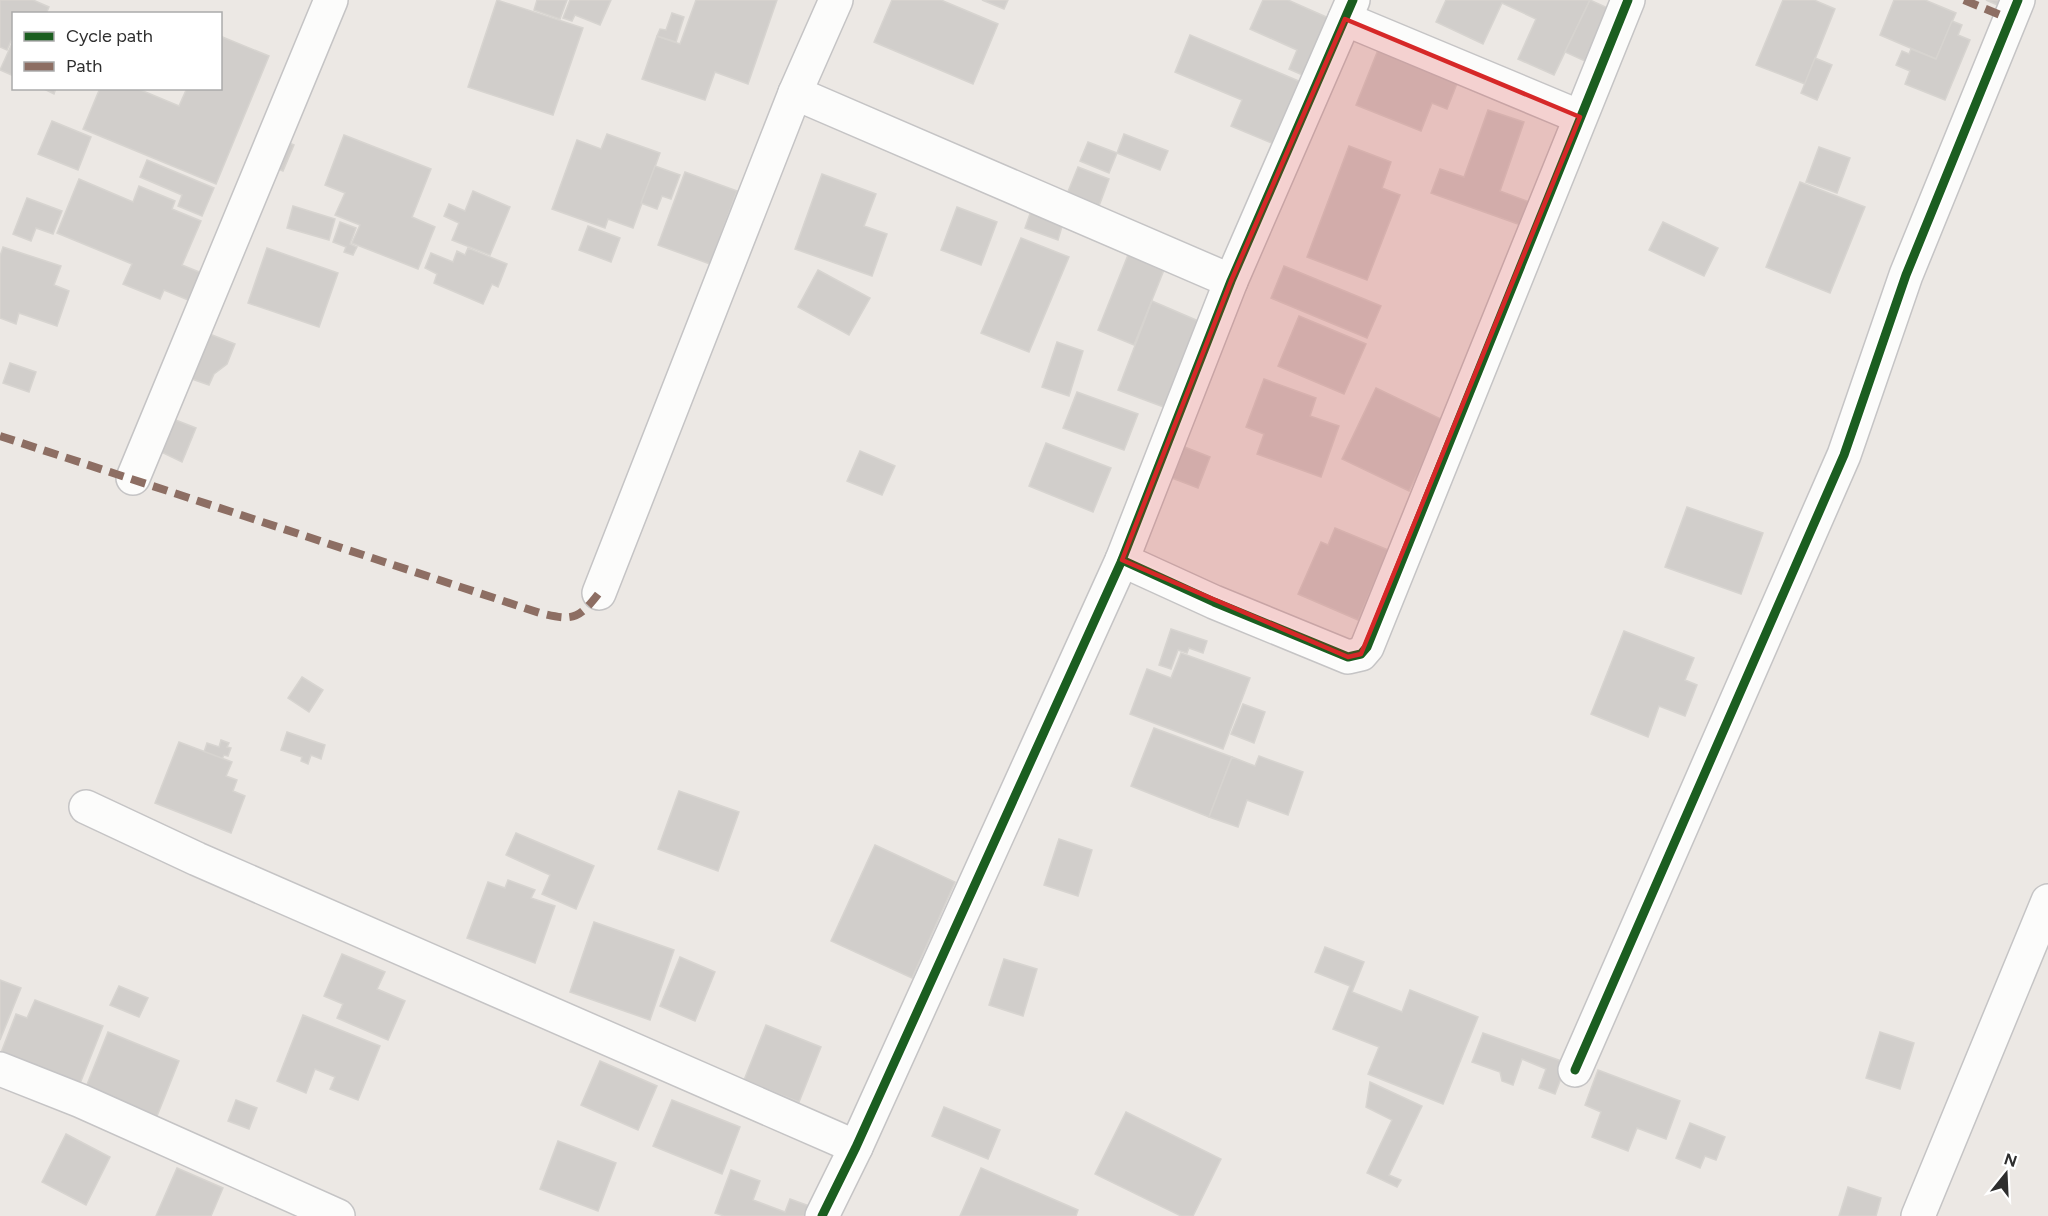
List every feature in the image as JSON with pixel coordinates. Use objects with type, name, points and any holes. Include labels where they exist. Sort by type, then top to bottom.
[{"type":"street","points":[[133,478],[331,0]]},
{"type":"street","points":[[599,593],[795,93],[836,0]]},
{"type":"street","points":[[1122,560],[1214,602],[1348,657],[1361,654],[1367,647],[1408,548],[1628,0]]},
{"type":"street","points":[[1575,1070],[1844,455],[1906,274],[2018,0]]},
{"type":"street","points":[[822,1216],[856,1147],[1122,560],[1231,281],[1349,9],[1580,117]]},
{"type":"street","points":[[795,93],[1231,281]]},
{"type":"street","points":[[86,807],[197,860],[856,1147]]},
{"type":"street","points":[[1918,1216],[2048,901]]},
{"type":"street","points":[[0,1069],[81,1101],[338,1216]]},
{"type":"highlighted area","points":[[1345,19],[1580,117],[1361,654],[1348,657],[1122,560],[1231,281]]},
{"type":"building","points":[[0,0],[33,0],[49,7],[47,12],[12,12],[12,39],[7,50],[0,47]]},
{"type":"building","points":[[497,0],[583,28],[553,115],[468,87]]},
{"type":"building","points":[[537,0],[567,0],[560,19],[534,10]]},
{"type":"building","points":[[570,0],[611,0],[600,25],[575,15],[572,21],[563,18]]},
{"type":"building","points":[[696,0],[777,0],[748,84],[715,72],[705,100],[642,79],[657,36],[680,44]]},
{"type":"building","points":[[892,0],[941,0],[998,24],[973,84],[874,42]]},
{"type":"building","points":[[982,0],[1008,0],[1004,9]]},
{"type":"building","points":[[1263,0],[1288,0],[1333,20],[1307,77],[1289,69],[1297,50],[1250,29]]},
{"type":"building","points":[[1446,0],[1590,0],[1554,75],[1518,59],[1536,19],[1502,3],[1483,44],[1436,22]]},
{"type":"building","points":[[1590,0],[1610,9],[1585,61],[1565,52]]},
{"type":"building","points":[[1783,0],[1814,0],[1835,9],[1805,84],[1756,65]]},
{"type":"building","points":[[1894,0],[1925,0],[1956,13],[1936,59],[1880,35]]},
{"type":"building","points":[[1986,0],[2007,0],[2004,8]]},
{"type":"building","points":[[672,13],[684,17],[676,42],[657,36],[660,29],[666,30]]},
{"type":"building","points":[[1952,21],[1962,25],[1958,35],[1970,40],[1945,100],[1905,84],[1910,71],[1896,65],[1902,51],[1909,54],[1911,49],[1936,59]]},
{"type":"building","points":[[1190,35],[1308,85],[1281,147],[1231,126],[1242,100],[1175,72]]},
{"type":"building","points":[[222,37],[269,56],[216,184],[83,129],[99,90],[141,90],[179,106],[186,90],[222,90]]},
{"type":"building","points":[[12,43],[12,75],[0,70]]},
{"type":"building","points":[[1380,45],[1460,76],[1447,109],[1432,103],[1421,131],[1356,105]]},
{"type":"building","points":[[1815,58],[1832,65],[1817,100],[1801,93]]},
{"type":"building","points":[[1488,110],[1524,122],[1500,191],[1540,206],[1532,229],[1431,193],[1440,169],[1464,177]]},
{"type":"building","points":[[52,121],[91,137],[78,170],[38,154]]},
{"type":"building","points":[[607,134],[660,153],[633,228],[608,219],[605,228],[552,209],[577,140],[601,149]]},
{"type":"building","points":[[1124,134],[1168,151],[1160,170],[1117,153]]},
{"type":"building","points":[[344,135],[431,169],[412,217],[435,227],[418,269],[352,243],[360,225],[335,215],[345,193],[325,185]]},
{"type":"building","points":[[277,138],[294,145],[283,171],[266,164]]},
{"type":"building","points":[[1088,142],[1117,153],[1109,173],[1080,161]]},
{"type":"building","points":[[1349,146],[1391,162],[1382,188],[1400,195],[1367,280],[1307,257]]},
{"type":"building","points":[[1819,147],[1850,158],[1837,193],[1806,182]]},
{"type":"building","points":[[147,160],[214,188],[202,216],[178,206],[182,195],[140,177]]},
{"type":"building","points":[[655,166],[680,175],[671,199],[662,196],[657,209],[641,203]]},
{"type":"building","points":[[1078,167],[1109,179],[1099,206],[1067,194]]},
{"type":"building","points":[[685,172],[737,191],[710,264],[658,245]]},
{"type":"building","points":[[822,174],[876,194],[864,226],[887,234],[872,276],[795,249]]},
{"type":"building","points":[[79,179],[133,202],[139,186],[175,201],[172,209],[201,221],[182,265],[204,274],[193,302],[164,290],[160,299],[123,284],[132,264],[57,233]]},
{"type":"building","points":[[1800,182],[1865,207],[1830,293],[1766,267]]},
{"type":"building","points":[[473,191],[510,207],[490,255],[452,240],[459,223],[444,216],[449,204],[465,211]]},
{"type":"building","points":[[27,198],[62,211],[53,234],[36,228],[31,241],[13,234]]},
{"type":"building","points":[[293,206],[335,219],[329,240],[287,228]]},
{"type":"building","points":[[957,207],[997,222],[981,265],[941,250]]},
{"type":"building","points":[[1031,211],[1063,223],[1058,240],[1025,228]]},
{"type":"building","points":[[340,222],[356,228],[350,244],[357,247],[353,255],[344,252],[346,247],[333,242]]},
{"type":"building","points":[[1663,222],[1718,248],[1704,276],[1649,250]]},
{"type":"building","points":[[588,226],[620,238],[611,262],[579,250]]},
{"type":"building","points":[[1021,238],[1069,257],[1029,352],[981,333]]},
{"type":"building","points":[[3,247],[61,266],[54,285],[69,291],[57,326],[19,313],[16,324],[0,318],[0,256]]},
{"type":"building","points":[[267,248],[338,273],[319,327],[248,303]]},
{"type":"building","points":[[468,248],[507,264],[498,287],[492,284],[483,304],[434,283],[437,274],[425,268],[431,253],[453,262],[457,251],[465,255]]},
{"type":"building","points":[[1130,250],[1166,265],[1134,345],[1098,330]]},
{"type":"building","points":[[1284,266],[1381,306],[1367,338],[1271,298]]},
{"type":"building","points":[[818,270],[870,298],[849,335],[798,307]]},
{"type":"building","points":[[1152,301],[1203,323],[1169,409],[1118,390]]},
{"type":"building","points":[[1299,316],[1366,344],[1344,394],[1278,366]]},
{"type":"building","points":[[207,333],[235,344],[227,364],[214,374],[209,385],[189,378]]},
{"type":"building","points":[[1057,342],[1083,351],[1069,396],[1042,387]]},
{"type":"building","points":[[10,363],[36,372],[29,392],[3,383]]},
{"type":"building","points":[[1264,379],[1316,398],[1310,416],[1339,426],[1321,477],[1257,454],[1264,434],[1246,427]]},
{"type":"building","points":[[1376,388],[1443,420],[1409,491],[1342,459]]},
{"type":"building","points":[[1077,392],[1138,414],[1124,450],[1063,428]]},
{"type":"building","points":[[173,419],[196,428],[182,462],[159,451]]},
{"type":"building","points":[[1172,442],[1210,457],[1198,488],[1159,473]]},
{"type":"building","points":[[1046,443],[1111,468],[1093,512],[1029,486]]},
{"type":"building","points":[[860,451],[895,466],[882,495],[847,481]]},
{"type":"building","points":[[1687,507],[1763,533],[1741,594],[1665,567]]},
{"type":"building","points":[[1335,528],[1388,550],[1358,620],[1298,594],[1321,542],[1328,545]]},
{"type":"building","points":[[1171,629],[1207,641],[1203,653],[1189,648],[1187,653],[1178,650],[1171,669],[1159,665]]},
{"type":"building","points":[[1624,631],[1694,658],[1685,680],[1697,685],[1685,716],[1659,706],[1648,737],[1591,714]]},
{"type":"building","points":[[1181,653],[1250,678],[1223,749],[1130,714],[1147,669],[1171,678]]},
{"type":"building","points":[[302,677],[323,690],[309,712],[288,698]]},
{"type":"building","points":[[1243,704],[1265,712],[1254,743],[1231,734]]},
{"type":"building","points":[[1154,728],[1232,757],[1209,817],[1131,786]]},
{"type":"building","points":[[287,732],[325,745],[321,759],[311,755],[308,764],[301,761],[302,757],[281,750]]},
{"type":"building","points":[[221,740],[229,743],[227,747],[231,748],[228,756],[224,755],[222,759],[204,752],[207,743],[219,747]]},
{"type":"building","points":[[179,742],[232,762],[226,776],[237,780],[233,791],[245,796],[231,833],[155,803]]},
{"type":"building","points":[[1259,756],[1303,772],[1288,815],[1247,800],[1238,827],[1209,817],[1232,757],[1255,766]]},
{"type":"building","points":[[679,791],[739,812],[718,871],[658,849]]},
{"type":"building","points":[[516,833],[594,866],[576,909],[542,894],[550,875],[506,855]]},
{"type":"building","points":[[1059,839],[1092,850],[1078,896],[1044,885]]},
{"type":"building","points":[[875,845],[955,882],[912,978],[831,941]]},
{"type":"building","points":[[508,880],[535,890],[531,898],[555,906],[535,963],[467,938],[488,882],[505,888]]},
{"type":"building","points":[[594,922],[674,950],[650,1020],[570,992]]},
{"type":"building","points":[[1325,947],[1364,962],[1352,992],[1402,1012],[1410,990],[1478,1017],[1443,1104],[1368,1074],[1379,1047],[1333,1029],[1350,986],[1315,972]]},
{"type":"building","points":[[342,954],[385,972],[377,989],[405,1001],[388,1040],[337,1018],[343,1004],[324,996]]},
{"type":"building","points":[[680,957],[715,972],[695,1021],[660,1006]]},
{"type":"building","points":[[1004,959],[1037,969],[1023,1016],[989,1005]]},
{"type":"building","points":[[0,980],[21,988],[0,1040]]},
{"type":"building","points":[[119,986],[148,998],[139,1017],[110,1005]]},
{"type":"building","points":[[35,1000],[103,1026],[79,1086],[0,1055],[16,1014],[27,1018]]},
{"type":"building","points":[[303,1015],[380,1046],[358,1100],[330,1089],[335,1077],[315,1069],[306,1093],[277,1081]]},
{"type":"building","points":[[766,1025],[821,1047],[799,1102],[744,1080]]},
{"type":"building","points":[[108,1032],[179,1061],[157,1116],[86,1087]]},
{"type":"building","points":[[1880,1032],[1914,1043],[1900,1089],[1866,1078]]},
{"type":"building","points":[[1483,1033],[1567,1063],[1555,1094],[1539,1088],[1546,1069],[1522,1059],[1513,1085],[1502,1081],[1500,1072],[1472,1062]]},
{"type":"building","points":[[600,1061],[657,1086],[638,1130],[581,1105]]},
{"type":"building","points":[[1598,1070],[1680,1101],[1666,1139],[1637,1128],[1628,1151],[1592,1137],[1601,1112],[1585,1105]]},
{"type":"building","points":[[1370,1082],[1422,1106],[1389,1175],[1401,1180],[1397,1187],[1367,1173],[1392,1120],[1366,1107]]},
{"type":"building","points":[[236,1100],[257,1108],[249,1129],[228,1121]]},
{"type":"building","points":[[672,1100],[740,1127],[722,1174],[653,1146]]},
{"type":"building","points":[[944,1107],[1000,1130],[988,1159],[932,1136]]},
{"type":"building","points":[[1126,1112],[1221,1159],[1193,1216],[1181,1216],[1095,1174]]},
{"type":"building","points":[[1690,1123],[1725,1137],[1716,1160],[1705,1156],[1700,1168],[1676,1158]]},
{"type":"building","points":[[66,1134],[110,1157],[86,1205],[42,1182]]},
{"type":"building","points":[[558,1141],[616,1163],[598,1211],[540,1189]]},
{"type":"building","points":[[177,1168],[223,1188],[211,1216],[156,1216]]},
{"type":"building","points":[[981,1168],[1078,1210],[1076,1216],[960,1216]]},
{"type":"building","points":[[731,1170],[760,1181],[753,1200],[785,1212],[790,1199],[812,1207],[809,1216],[724,1216],[715,1213]]},
{"type":"building","points":[[1848,1187],[1881,1198],[1876,1216],[1839,1216]]},
{"type":"marked path","points":[[1964,0],[2010,19]]},
{"type":"marked path","points":[[0,436],[540,613],[560,617],[574,616],[586,609],[599,593]]},
{"type":"cycle path","points":[[822,1216],[856,1147],[1122,560],[1231,281],[1353,0]]},
{"type":"cycle path","points":[[1122,560],[1214,602],[1348,657],[1361,654],[1367,647],[1628,0]]},
{"type":"cycle path","points":[[1575,1070],[1844,455],[1906,275],[2018,0]]}]
